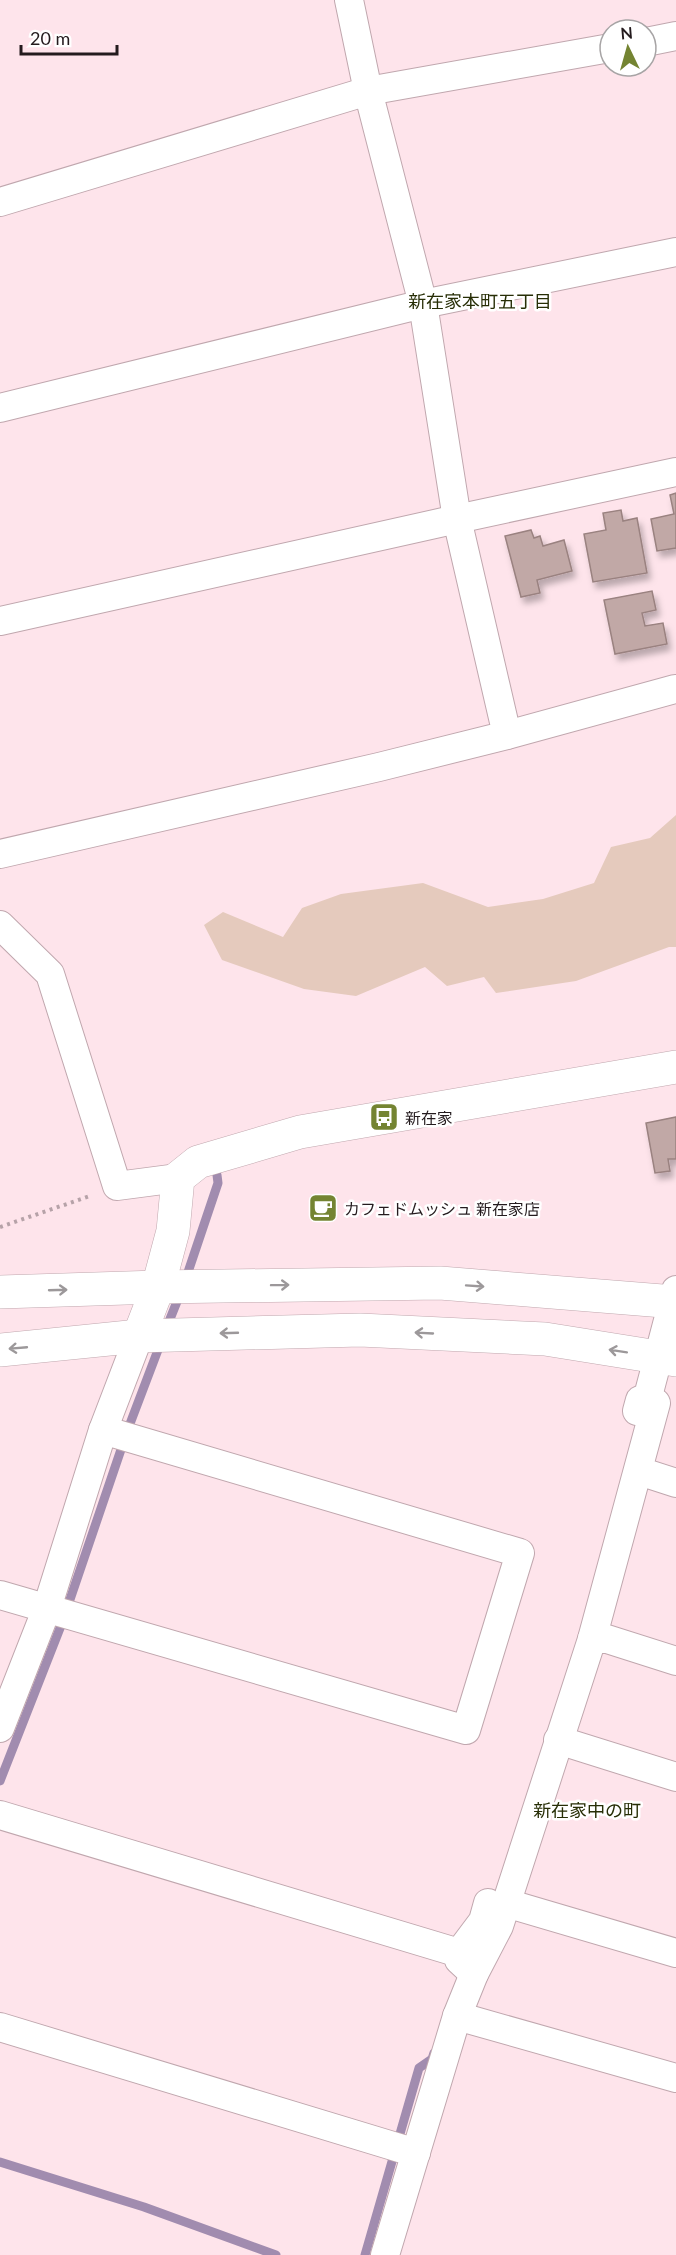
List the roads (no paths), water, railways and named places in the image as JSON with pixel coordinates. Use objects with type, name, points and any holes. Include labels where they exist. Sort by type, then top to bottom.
[{"type":"street","points":[[349,0],[368,91],[423,304],[457,519],[507,735]]},
{"type":"street","points":[[658,40],[676,36]]},
{"type":"street","points":[[0,202],[368,91],[598,50]]},
{"type":"street","points":[[0,408],[423,304],[676,252]]},
{"type":"street","points":[[0,621],[676,472]]},
{"type":"street","points":[[0,854],[368,769],[507,735],[675,689]]},
{"type":"street","points":[[0,925],[50,974],[117,1186],[178,1178],[198,1162],[300,1131],[676,1067]]},
{"type":"street","points":[[0,1728],[59,1612],[103,1430],[158,1287],[173,1231],[178,1178]]},
{"type":"street","points":[[0,1292],[158,1287],[440,1284],[675,1298],[667,1358],[647,1400]]},
{"type":"street","points":[[0,1350],[139,1336],[372,1330],[544,1339],[667,1358]]},
{"type":"street","points":[[385,2255],[401,2149],[457,2016],[465,1965],[483,1921],[601,1555],[640,1400],[647,1400],[656,1403],[592,1639],[499,1926],[465,1965]]},
{"type":"street","points":[[0,1595],[466,1730],[520,1553],[103,1430]]},
{"type":"street","points":[[639,1471],[676,1483]]},
{"type":"street","points":[[592,1639],[607,1639],[676,1661]]},
{"type":"street","points":[[558,1740],[676,1777]]},
{"type":"street","points":[[0,1815],[465,1965]]},
{"type":"street","points":[[506,1903],[676,1953]]},
{"type":"street","points":[[457,2016],[676,2078]]},
{"type":"street","points":[[0,2027],[401,2149]]},
{"type":"waterway","points":[[185,1281],[218,1183],[217,1175]]},
{"type":"waterway","points":[[166,1329],[180,1294]]},
{"type":"waterway","points":[[0,1781],[62,1623],[128,1429],[161,1342]]},
{"type":"waterway","points":[[365,2255],[419,2068],[432,2059],[434,2053]]},
{"type":"waterway","points":[[0,2162],[144,2207],[276,2255]]},
{"type":"place","name":"新在家","points":[[384,1117]]},
{"type":"place","name":"カフェドムッシュ 新在家店","points":[[323,1208]]},
{"type":"district","name":"新在家本町五丁目","points":[[480,301]]},
{"type":"district","name":"新在家中の町","points":[[587,1810]]}]
